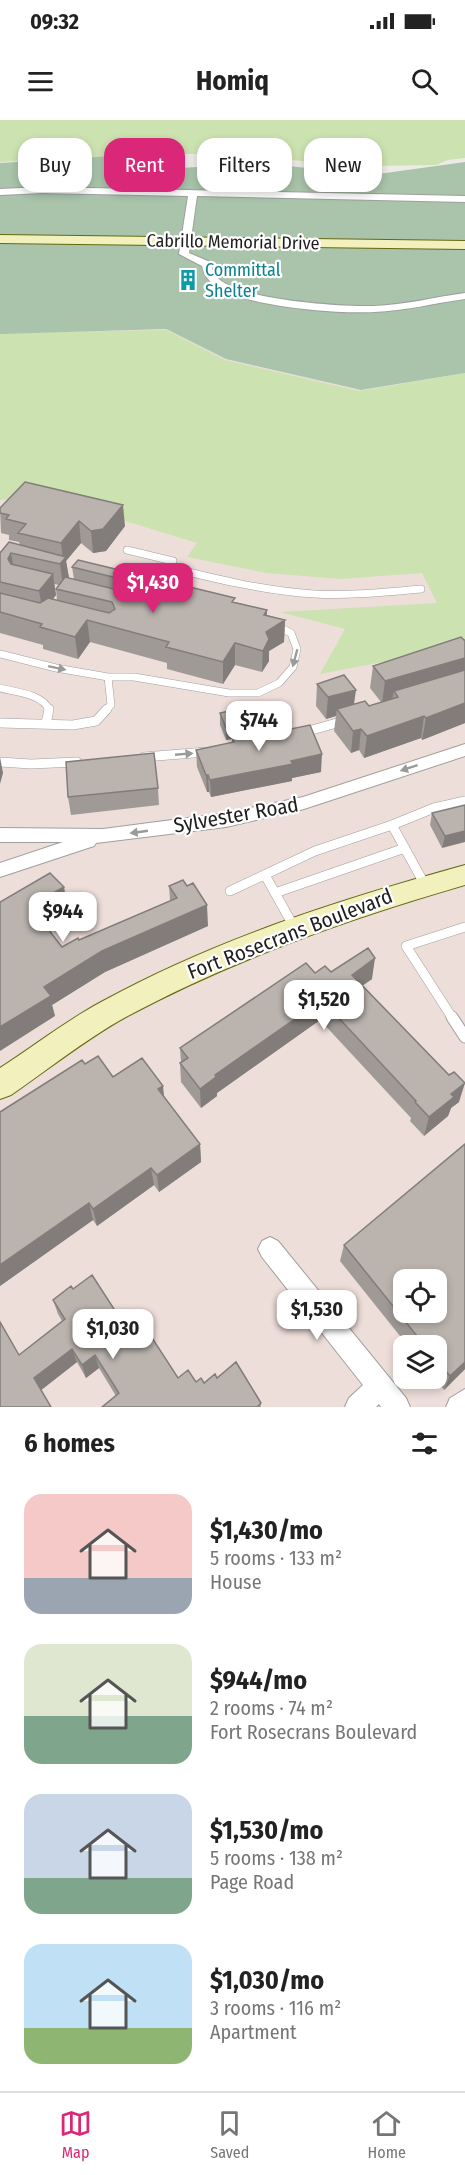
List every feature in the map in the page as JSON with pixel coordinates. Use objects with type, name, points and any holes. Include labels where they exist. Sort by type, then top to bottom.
[{"type":"main road","name":"Cabrillo Memorial Drive","points":[[0,239],[465,245]]},
{"type":"main road","name":"Fort Rosecrans Boulevard","points":[[0,1085],[112,1010],[211,961],[425,885],[465,875]]},
{"type":"street","points":[[0,192],[42,190],[465,198]]},
{"type":"street","points":[[193,193],[184,254],[207,264],[211,278],[220,285],[238,292],[316,308],[377,309],[465,296]]},
{"type":"street","name":"Sylvester Road","points":[[0,835],[103,836],[226,820],[304,803],[465,750]]},
{"type":"street","points":[[0,870],[103,836]]},
{"type":"street","points":[[270,1249],[397,1407]]},
{"type":"street","points":[[358,1407],[380,1386]]},
{"type":"street","points":[[459,1407],[465,1402]]},
{"type":"lane","points":[[127,550],[173,561],[152,592]]},
{"type":"lane","points":[[168,567],[236,583],[315,594],[357,595],[421,589]]},
{"type":"lane","points":[[141,590],[163,595]]},
{"type":"lane","points":[[0,654],[56,668],[108,677],[134,677],[229,693],[258,693],[279,683],[293,667],[297,649],[291,633],[268,621]]},
{"type":"lane","points":[[0,723],[73,725],[96,720],[111,705],[108,677]]},
{"type":"lane","points":[[0,688],[47,703],[50,709],[46,724]]},
{"type":"lane","points":[[287,735],[354,718]]},
{"type":"lane","points":[[137,758],[220,749]]},
{"type":"lane","points":[[0,762],[31,764],[90,761]]},
{"type":"lane","points":[[230,891],[315,852],[434,808],[465,801]]},
{"type":"lane","points":[[392,825],[425,885]]},
{"type":"lane","points":[[275,893],[405,848]]},
{"type":"lane","points":[[265,875],[295,930]]},
{"type":"lane","points":[[465,927],[406,946],[465,1037]]},
{"type":"shaded area","points":[[166,329],[226,359],[361,390],[367,398],[465,382],[465,1407],[0,1407],[0,334]]},
{"type":"green space","points":[[0,120],[465,120],[465,158],[448,160],[436,165],[382,166],[382,138],[304,138],[304,161],[292,160],[292,138],[197,138],[197,154],[185,154],[185,138],[104,138],[104,157],[92,157],[92,138],[18,138],[18,161],[0,162]]},
{"type":"green space","points":[[104,156],[104,192],[185,192],[185,168],[197,167],[197,192],[292,192],[292,166],[304,168],[304,192],[382,192],[382,173],[465,162],[465,373],[361,390],[226,359],[166,329],[0,334],[0,163],[18,162],[18,192],[92,192],[92,157]]},
{"type":"green space","points":[[166,330],[225,360],[359,391],[465,373],[465,646],[320,674],[345,629],[280,612],[437,603],[422,573],[341,579],[267,573],[187,557],[197,543],[109,516],[52,494],[0,500],[0,333]]},
{"type":"building","points":[[25,482],[123,505],[103,529],[91,531],[79,521],[61,543],[18,533],[26,524],[6,519],[9,515],[0,513],[0,508]]},
{"type":"building","points":[[9,542],[66,557],[60,564],[11,553],[8,559],[11,564],[53,574],[39,591],[0,582],[0,553]]},
{"type":"building","points":[[78,560],[235,598],[232,602],[267,610],[264,615],[285,620],[266,632],[269,639],[263,651],[235,643],[223,662],[166,647],[169,642],[87,620],[75,637],[40,627],[42,624],[0,612],[0,593],[40,603],[48,598],[109,613],[115,609],[112,602],[56,589],[65,577],[130,593],[137,589],[133,582],[72,567]]},
{"type":"building","points":[[461,637],[465,640],[465,658],[385,681],[373,666]]},
{"type":"building","points":[[465,670],[465,703],[367,736],[361,729],[353,731],[337,709],[365,701],[369,706],[398,697],[394,691]]},
{"type":"building","points":[[344,675],[356,690],[328,697],[317,684]]},
{"type":"building","points":[[256,705],[265,721],[226,728],[220,713]]},
{"type":"building","points":[[310,725],[322,754],[291,761],[293,764],[210,780],[196,750],[234,742],[232,736],[284,726],[286,730]]},
{"type":"building","points":[[154,753],[158,788],[68,797],[66,762]]},
{"type":"building","points":[[465,805],[465,831],[445,836],[432,813]]},
{"type":"building","points":[[50,873],[64,887],[30,906],[62,947],[78,938],[79,940],[177,898],[169,886],[183,880],[187,886],[193,883],[207,905],[102,951],[44,987],[51,996],[0,1027],[0,902]]},
{"type":"building","points":[[368,948],[375,958],[352,975],[449,1075],[454,1072],[465,1083],[451,1094],[454,1097],[429,1117],[322,1000],[215,1075],[216,1077],[200,1089],[180,1063],[188,1058],[180,1048],[306,963],[315,973],[325,966],[331,972]]},
{"type":"building","points":[[98,1056],[113,1077],[142,1058],[163,1086],[158,1089],[200,1144],[157,1175],[151,1168],[93,1209],[89,1203],[0,1265],[0,1112],[82,1060],[85,1064]]},
{"type":"building","points":[[465,1144],[465,1362],[450,1376],[447,1372],[447,1335],[416,1335],[407,1323],[447,1323],[447,1269],[393,1269],[393,1306],[344,1245]]},
{"type":"building","points":[[92,1275],[123,1323],[136,1313],[178,1378],[188,1370],[196,1382],[201,1378],[204,1383],[215,1374],[217,1378],[236,1362],[261,1403],[257,1407],[102,1407],[119,1393],[95,1355],[82,1365],[72,1349],[34,1378],[51,1407],[0,1407],[0,1322],[19,1355],[65,1319],[53,1300],[71,1286],[73,1289]]},
{"type":"place","name":"Committal Shelter","points":[[188,280]]}]
